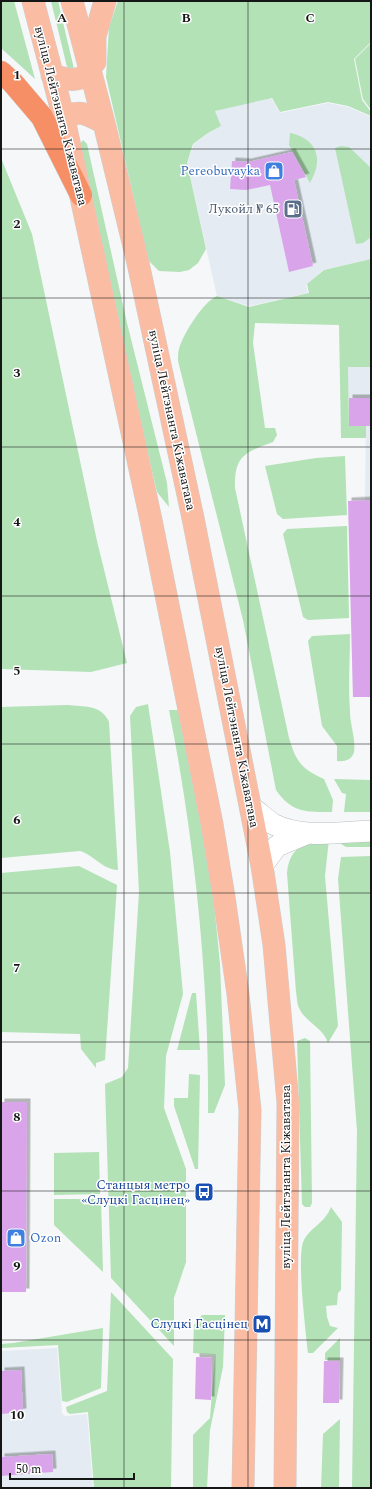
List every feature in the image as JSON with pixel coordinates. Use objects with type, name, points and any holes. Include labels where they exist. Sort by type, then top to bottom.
[{"type":"highway","points":[[1,72],[13,83],[42,116],[81,195]]},
{"type":"main road","name":"вуліца Лейтэнанта Кіжаватава","points":[[33,1],[64,119],[81,195],[188,697],[212,824],[238,994],[250,1110],[243,1488]]},
{"type":"main road","name":"вуліца Лейтэнанта Кіжаватава","points":[[72,1],[104,123],[138,263],[193,518],[251,807],[274,945],[288,1103],[285,1488]]},
{"type":"main road","points":[[104,123],[95,62],[95,36],[105,1]]},
{"type":"main road","points":[[52,76],[67,80],[79,80],[90,74]]},
{"type":"main road","points":[[64,119],[70,114],[78,112],[88,114],[104,123]]},
{"type":"street","points":[[251,807],[273,824],[287,829],[308,833],[371,831]]},
{"type":"street","points":[[262,866],[277,846],[308,833]]},
{"type":"shaded area","points":[[271,98],[280,113],[328,103],[348,107],[371,117],[371,259],[323,270],[306,285],[308,293],[249,306],[217,296],[187,163],[194,144],[208,133],[221,126],[215,111]]},
{"type":"shaded area","points":[[348,367],[371,367],[371,697],[353,697],[348,501],[365,500],[366,426],[349,426]]},
{"type":"shaded area","points":[[57,1348],[62,1413],[65,1416],[87,1414],[93,1488],[1,1488],[1,1351]]},
{"type":"green space","points":[[1,1],[14,1],[35,79],[1,48]]},
{"type":"green space","points":[[51,1],[58,1],[74,69],[68,71]]},
{"type":"green space","points":[[118,1],[371,1],[371,42],[354,59],[362,100],[371,112],[371,116],[348,106],[328,102],[280,112],[272,98],[215,111],[221,126],[193,144],[187,163],[206,249],[198,263],[189,270],[180,272],[159,271],[148,260],[106,77],[109,27]]},
{"type":"green space","points":[[371,43],[371,110],[363,99],[355,59]]},
{"type":"green space","points":[[290,133],[301,136],[310,142],[317,156],[315,173],[310,183],[289,145]]},
{"type":"green space","points":[[83,140],[87,144],[127,323],[167,483],[169,507],[157,492],[118,325],[80,144]]},
{"type":"green space","points":[[341,146],[349,147],[371,168],[371,237],[363,243],[356,244],[335,148]]},
{"type":"green space","points":[[1,158],[32,234],[97,541],[127,663],[91,672],[1,669]]},
{"type":"green space","points":[[371,259],[371,367],[348,367],[349,425],[366,426],[366,438],[341,438],[339,325],[255,323],[253,343],[265,428],[275,428],[277,435],[273,442],[249,452],[244,456],[239,462],[235,477],[235,488],[289,738],[294,753],[300,763],[310,772],[324,779],[333,800],[332,812],[315,812],[300,810],[294,807],[282,798],[276,790],[243,620],[178,361],[178,353],[181,343],[194,319],[212,299],[217,296],[249,307],[309,293],[307,284],[324,270]]},
{"type":"green space","points":[[345,456],[347,515],[283,519],[277,514],[265,466],[316,458]]},
{"type":"green space","points":[[347,526],[349,618],[308,620],[303,617],[283,534],[287,529]]},
{"type":"green space","points":[[350,634],[349,702],[354,752],[353,755],[347,760],[337,761],[337,746],[322,726],[308,641],[312,636]]},
{"type":"green space","points":[[148,704],[170,852],[183,994],[166,1056],[164,1108],[186,1169],[186,1262],[174,1298],[174,1346],[111,1278],[105,1084],[122,1077],[128,1068],[139,892],[130,716],[136,707]]},
{"type":"green space","points":[[67,705],[97,709],[106,716],[109,722],[118,870],[108,868],[80,851],[1,858],[1,707]]},
{"type":"green space","points":[[169,710],[178,710],[183,713],[213,892],[220,964],[225,1085],[214,1113],[208,1113],[206,1012],[199,910],[186,810]]},
{"type":"green space","points":[[334,779],[371,780],[371,812],[344,812],[346,794],[342,793]]},
{"type":"green space","points":[[371,837],[371,847],[346,847],[341,844],[341,838]]},
{"type":"green space","points":[[329,839],[325,876],[338,1026],[328,1043],[322,1033],[302,1013],[298,1005],[287,873],[291,857],[295,851],[306,844]]},
{"type":"green space","points":[[371,856],[371,1488],[352,1488],[357,1131],[338,879],[341,857]]},
{"type":"green space","points":[[79,866],[117,885],[105,1060],[96,1063],[96,1068],[81,1049],[80,1034],[1,1032],[1,873]]},
{"type":"green space","points":[[192,993],[196,993],[200,1050],[177,1050]]},
{"type":"green space","points":[[305,1038],[310,1041],[312,1203],[310,1207],[305,1207],[302,1204],[297,1041]]},
{"type":"green space","points":[[189,1074],[200,1075],[198,1169],[195,1169],[174,1106],[174,1098],[188,1098]]},
{"type":"green space","points":[[99,1152],[100,1194],[54,1195],[54,1153]]},
{"type":"green space","points":[[54,1199],[101,1199],[103,1272],[54,1225]]},
{"type":"green space","points":[[331,1207],[342,1222],[341,1290],[338,1293],[337,1305],[326,1306],[330,1326],[338,1328],[313,1353],[308,1353],[301,1277],[302,1248],[304,1240],[322,1221]]},
{"type":"green space","points":[[111,1292],[173,1359],[171,1488],[94,1488],[88,1412],[70,1414],[67,1412],[66,1407],[107,1391]]},
{"type":"green space","points":[[202,1315],[225,1315],[223,1367],[210,1430],[207,1488],[193,1488],[193,1435],[210,1418],[215,1355],[193,1353],[194,1325]]},
{"type":"green space","points":[[103,1328],[101,1388],[67,1402],[62,1401],[58,1345],[1,1348],[1,1344]]},
{"type":"green space","points":[[340,1338],[340,1360],[325,1360],[325,1353]]},
{"type":"green space","points":[[340,1419],[339,1488],[321,1488],[323,1434]]},
{"type":"building","points":[[292,152],[306,177],[294,180],[313,266],[289,272],[270,185],[246,190],[230,189],[232,161],[248,162]]},
{"type":"building","points":[[349,398],[371,398],[371,426],[349,426]]},
{"type":"building","points":[[371,500],[371,697],[353,697],[348,501]]},
{"type":"building","points":[[1,1102],[27,1102],[26,1292],[1,1292]]},
{"type":"building","points":[[196,1357],[212,1358],[211,1400],[195,1399]]},
{"type":"building","points":[[324,1361],[340,1361],[339,1403],[323,1403]]},
{"type":"building","points":[[21,1370],[23,1412],[1,1414],[1,1371]]},
{"type":"building","points":[[52,1454],[53,1472],[1,1476],[1,1457]]},
{"type":"place","name":"Pereobuvayka","points":[[274,171]]},
{"type":"place","name":"Лукойл № 65","points":[[293,209]]},
{"type":"place","name":"Станцыя метро «Слуцкі Гасцінец»","points":[[204,1192]]},
{"type":"place","name":"Ozon","points":[[16,1238]]},
{"type":"place","name":"Слуцкі Гасцінец","points":[[262,1324]]}]
